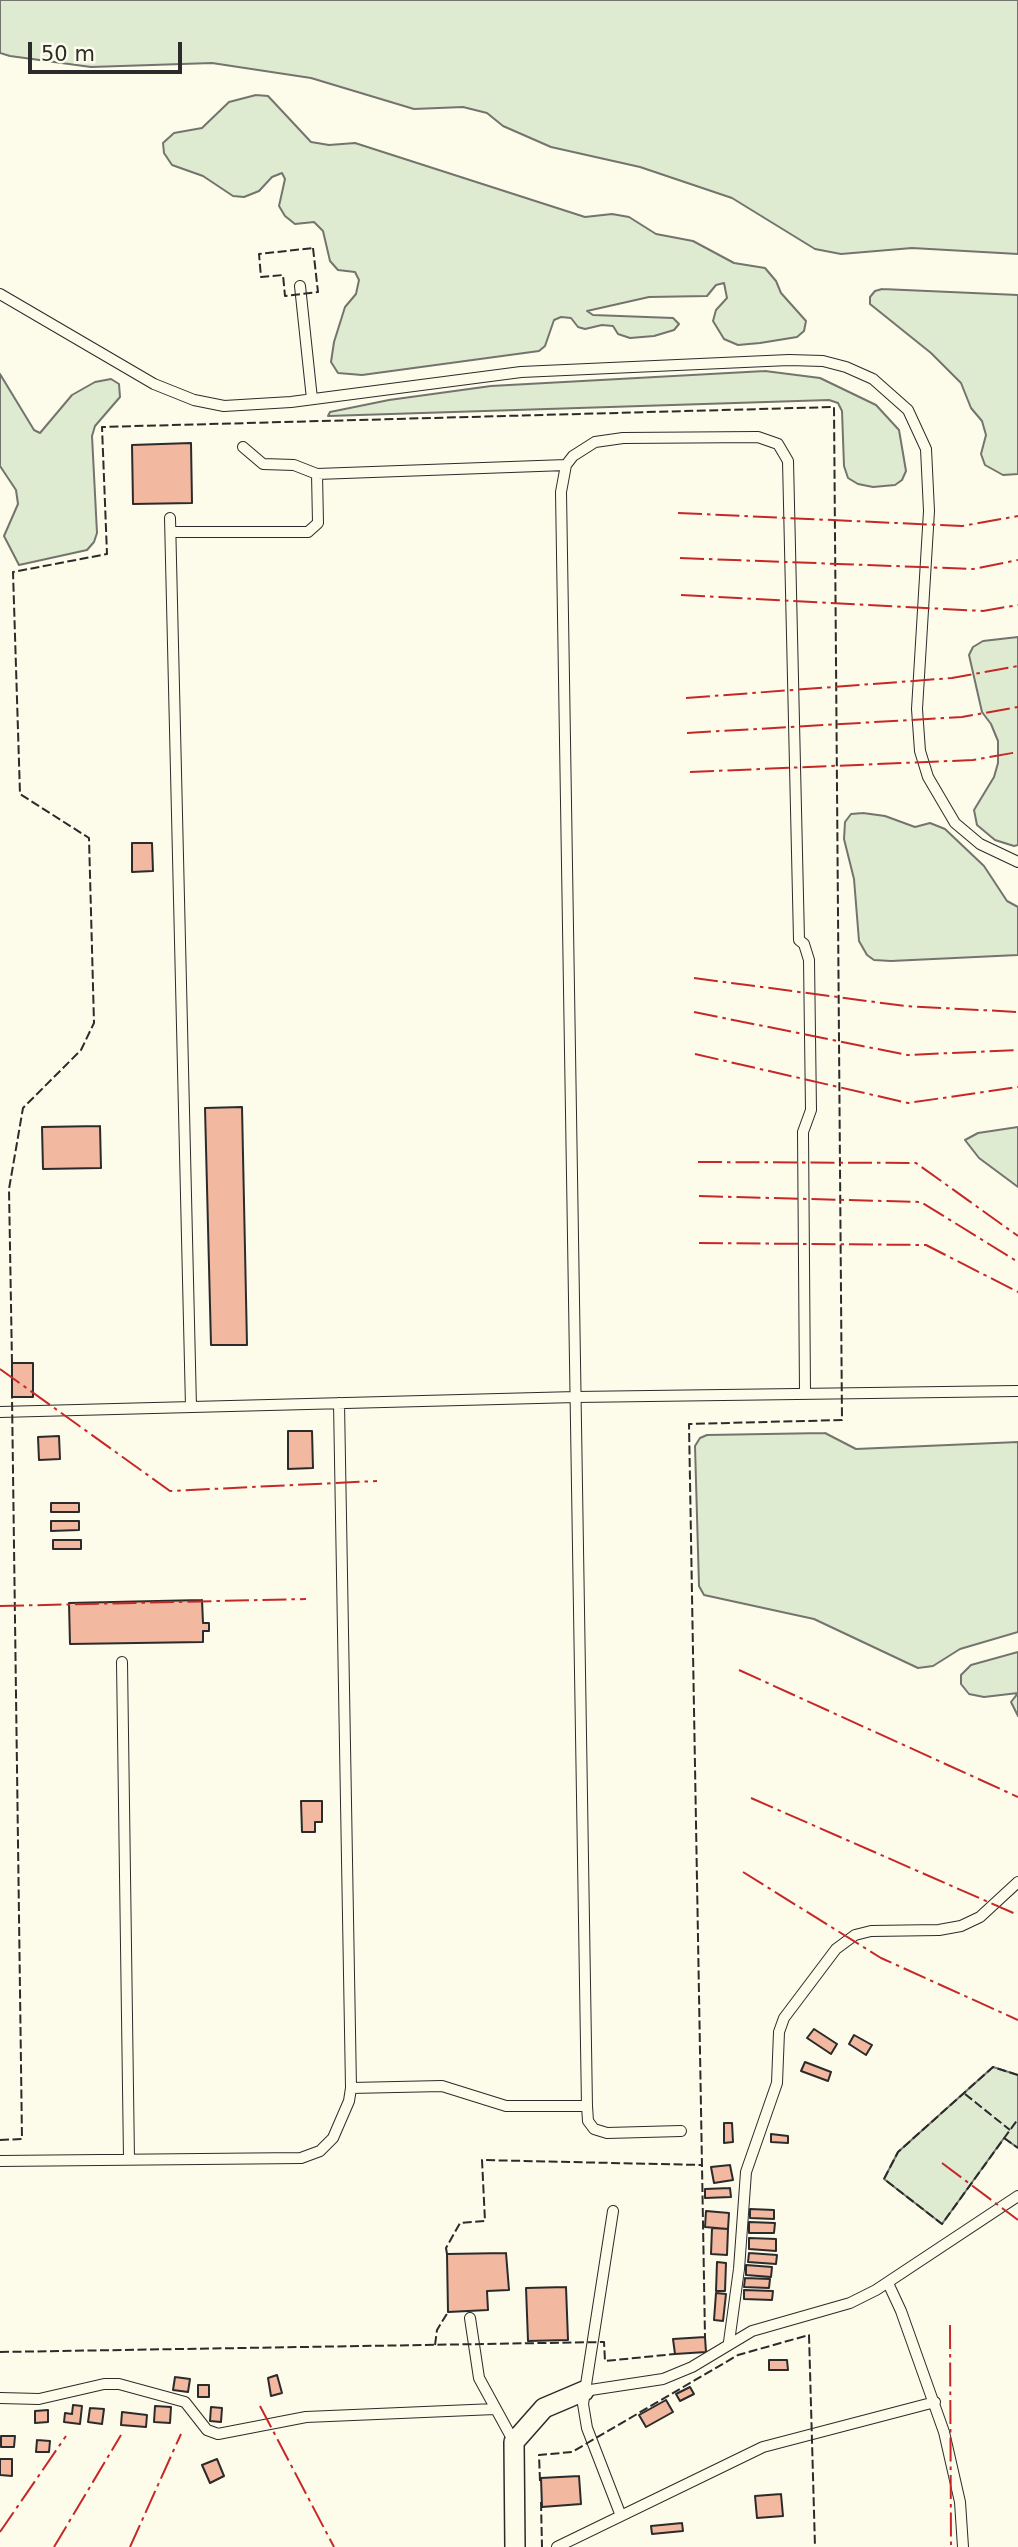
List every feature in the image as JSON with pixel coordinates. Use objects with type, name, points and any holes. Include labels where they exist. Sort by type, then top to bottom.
[{"type":"street","points":[[515,2547],[514,2442],[544,2408],[584,2392]]},
{"type":"lane","points":[[300,286],[312,399]]},
{"type":"lane","points":[[0,294],[154,384],[194,400],[224,406],[312,399],[521,372],[789,360],[823,361],[846,367],[873,379],[908,410],[926,449],[929,511],[917,709],[920,751],[928,776],[955,823],[980,844],[1018,862]]},
{"type":"lane","points":[[681,2131],[607,2133],[594,2129],[588,2121],[587,2106],[562,492],[566,465],[573,456],[596,442],[623,438],[758,437],[778,444],[788,461],[799,940],[804,944],[809,960],[811,1110],[803,1132],[805,1393]]},
{"type":"lane","points":[[243,447],[263,464],[294,465],[317,474],[566,465]]},
{"type":"lane","points":[[171,532],[308,532],[318,523],[317,474]]},
{"type":"lane","points":[[170,518],[191,1407]]},
{"type":"lane","points":[[0,1412],[576,1397],[1017,1391]]},
{"type":"lane","points":[[0,2161],[301,2158],[320,2151],[333,2138],[349,2101],[351,2088],[339,1403]]},
{"type":"lane","points":[[122,1662],[129,2159]]},
{"type":"lane","points":[[729,2342],[740,2269],[746,2172],[777,2083],[779,2032],[783,2018],[836,1949],[855,1935],[872,1931],[939,1930],[961,1926],[980,1917],[1018,1882]]},
{"type":"lane","points":[[351,2088],[442,2085],[506,2106],[587,2106]]},
{"type":"lane","points":[[584,2392],[663,2379],[692,2367],[729,2342],[777,2323],[850,2303],[888,2283],[1018,2196]]},
{"type":"lane","points":[[613,2211],[584,2392],[587,2428],[621,2516]]},
{"type":"lane","points":[[888,2283],[935,2402],[956,2479],[963,2547]]},
{"type":"lane","points":[[470,2318],[477,2371],[514,2442]]},
{"type":"lane","points":[[0,2398],[39,2399],[104,2384],[119,2384],[185,2402],[207,2430],[218,2434],[306,2417],[495,2409]]},
{"type":"lane","points":[[557,2547],[763,2447],[935,2402]]},
{"type":"green space","points":[[0,0],[1018,0],[1018,254],[912,248],[841,254],[815,249],[732,198],[640,167],[551,147],[503,126],[487,113],[463,107],[414,109],[311,78],[212,63],[91,67],[10,56],[0,53]]},
{"type":"green space","points":[[256,95],[268,96],[311,142],[329,145],[355,143],[585,217],[612,214],[629,217],[656,234],[693,241],[734,263],[765,268],[776,281],[781,293],[806,321],[804,331],[797,337],[760,343],[738,345],[724,339],[713,321],[716,310],[727,298],[724,283],[716,285],[707,296],[649,297],[587,311],[593,315],[673,318],[679,324],[674,330],[654,336],[630,338],[618,334],[613,326],[602,325],[585,329],[578,327],[571,318],[561,317],[554,320],[545,346],[539,351],[362,375],[338,373],[331,362],[334,342],[345,307],[356,294],[359,280],[355,272],[338,270],[330,261],[323,231],[314,222],[295,224],[285,216],[279,206],[285,179],[282,173],[272,177],[259,191],[244,197],[233,196],[203,176],[172,165],[164,153],[163,143],[174,133],[202,128],[229,102]]},
{"type":"green space","points":[[882,289],[1018,295],[1018,474],[1003,475],[985,465],[981,454],[986,435],[982,421],[971,408],[961,383],[931,353],[870,304],[870,297],[875,291]]},
{"type":"green space","points":[[765,371],[820,378],[876,405],[899,430],[906,471],[902,480],[895,485],[873,487],[858,484],[848,478],[844,466],[842,411],[838,403],[829,400],[328,416],[330,412],[389,400],[491,386]]},
{"type":"green space","points":[[0,374],[34,430],[40,433],[72,395],[95,382],[111,379],[119,384],[120,397],[95,426],[92,436],[97,533],[87,550],[19,565],[4,536],[18,504],[16,490],[0,466]]},
{"type":"green space","points":[[1018,637],[1018,845],[1014,846],[995,840],[977,825],[974,810],[994,777],[998,763],[998,741],[982,712],[969,655],[973,647],[983,641]]},
{"type":"green space","points":[[851,814],[885,816],[915,827],[930,823],[945,829],[984,866],[1007,901],[1018,907],[1018,955],[891,961],[874,960],[867,955],[859,941],[854,879],[844,839],[845,822]]},
{"type":"green space","points":[[1018,1127],[1018,1187],[979,1158],[965,1140],[978,1133]]},
{"type":"green space","points":[[825,1433],[856,1449],[1018,1442],[1018,1632],[960,1649],[933,1666],[918,1668],[814,1619],[704,1595],[699,1586],[695,1446],[700,1438],[707,1435]]},
{"type":"green space","points":[[1018,1652],[1018,1693],[984,1697],[969,1694],[961,1684],[961,1675],[971,1665]]},
{"type":"green space","points":[[1018,1693],[1018,1716],[1011,1702]]},
{"type":"green space","points":[[993,2067],[1018,2075],[1018,2148],[1004,2138],[942,2224],[884,2179],[898,2152]]},
{"type":"building","points":[[191,443],[192,503],[133,504],[132,445]]},
{"type":"building","points":[[132,843],[152,843],[153,871],[132,872]]},
{"type":"building","points":[[242,1107],[247,1345],[211,1345],[205,1108]]},
{"type":"building","points":[[100,1126],[101,1168],[43,1169],[42,1127]]},
{"type":"building","points":[[12,1363],[33,1363],[33,1397],[12,1397]]},
{"type":"building","points":[[288,1431],[312,1431],[313,1468],[288,1469]]},
{"type":"building","points":[[59,1436],[60,1459],[39,1460],[38,1437]]},
{"type":"building","points":[[51,1503],[79,1503],[79,1512],[51,1512]]},
{"type":"building","points":[[51,1521],[79,1521],[79,1530],[51,1531]]},
{"type":"building","points":[[53,1540],[81,1540],[81,1549],[53,1549]]},
{"type":"building","points":[[202,1600],[203,1623],[209,1623],[209,1631],[203,1631],[203,1642],[70,1644],[69,1603]]},
{"type":"building","points":[[301,1801],[322,1801],[322,1822],[315,1822],[315,1832],[302,1832]]},
{"type":"building","points":[[814,2029],[837,2044],[831,2054],[807,2038]]},
{"type":"building","points":[[854,2035],[872,2045],[866,2055],[849,2044]]},
{"type":"building","points":[[805,2062],[831,2072],[828,2081],[801,2071]]},
{"type":"building","points":[[724,2123],[732,2123],[733,2142],[724,2143]]},
{"type":"building","points":[[771,2134],[788,2136],[788,2143],[771,2142]]},
{"type":"building","points":[[730,2165],[733,2180],[714,2183],[711,2167]]},
{"type":"building","points":[[730,2188],[731,2197],[705,2198],[705,2189]]},
{"type":"building","points":[[750,2209],[774,2210],[774,2219],[750,2218]]},
{"type":"building","points":[[706,2211],[729,2213],[728,2229],[705,2227]]},
{"type":"building","points":[[749,2222],[775,2223],[774,2233],[749,2233]]},
{"type":"building","points":[[712,2228],[728,2229],[727,2255],[711,2254]]},
{"type":"building","points":[[749,2238],[776,2239],[776,2251],[749,2249]]},
{"type":"building","points":[[506,2253],[509,2290],[487,2291],[488,2310],[448,2312],[447,2254]]},
{"type":"building","points":[[749,2253],[777,2255],[776,2264],[748,2262]]},
{"type":"building","points":[[717,2262],[726,2263],[725,2291],[716,2291]]},
{"type":"building","points":[[746,2265],[772,2267],[771,2277],[746,2275]]},
{"type":"building","points":[[745,2278],[770,2279],[769,2288],[744,2287]]},
{"type":"building","points":[[566,2287],[568,2340],[528,2341],[526,2288]]},
{"type":"building","points":[[744,2290],[773,2291],[772,2300],[744,2299]]},
{"type":"building","points":[[716,2293],[726,2294],[723,2321],[714,2320]]},
{"type":"building","points":[[705,2337],[706,2352],[675,2354],[673,2339]]},
{"type":"building","points":[[769,2360],[787,2360],[788,2370],[769,2370]]},
{"type":"building","points":[[277,2375],[282,2393],[271,2396],[268,2378]]},
{"type":"building","points":[[175,2377],[190,2379],[188,2392],[173,2390]]},
{"type":"building","points":[[198,2385],[209,2385],[209,2397],[198,2397]]},
{"type":"building","points":[[690,2387],[694,2394],[680,2401],[676,2394]]},
{"type":"building","points":[[666,2400],[673,2412],[646,2427],[639,2415]]},
{"type":"building","points":[[73,2405],[82,2406],[80,2424],[64,2422],[65,2413],[72,2414]]},
{"type":"building","points":[[155,2406],[171,2407],[170,2423],[154,2422]]},
{"type":"building","points":[[211,2407],[222,2408],[221,2422],[210,2421]]},
{"type":"building","points":[[90,2408],[104,2409],[102,2424],[88,2422]]},
{"type":"building","points":[[48,2410],[48,2422],[35,2423],[35,2411]]},
{"type":"building","points":[[122,2412],[147,2415],[146,2427],[121,2425]]},
{"type":"building","points":[[1,2436],[15,2436],[14,2447],[1,2447]]},
{"type":"building","points":[[37,2440],[50,2441],[49,2452],[36,2452]]},
{"type":"building","points":[[0,2459],[12,2459],[12,2476],[0,2475]]},
{"type":"building","points":[[217,2459],[224,2476],[210,2483],[202,2465]]},
{"type":"building","points":[[579,2476],[581,2504],[542,2507],[541,2478]]},
{"type":"building","points":[[781,2494],[783,2516],[757,2518],[755,2496]]},
{"type":"building","points":[[682,2523],[683,2531],[652,2534],[651,2526]]},
{"type":"fence","points":[[313,248],[318,292],[285,296],[283,275],[261,277],[259,254],[313,248]]},
{"type":"fence","points":[[12,1363],[9,1189],[23,1108],[81,1050],[94,1023],[89,838],[20,794],[13,572],[107,554],[102,427],[834,407],[842,1420],[689,1424],[705,2337]]},
{"type":"fence","points":[[0,2140],[22,2139],[12,1397]]},
{"type":"fence","points":[[1018,2075],[993,2067],[898,2152],[884,2179],[942,2224],[1018,2119]]},
{"type":"fence","points":[[965,2094],[1010,2130]]},
{"type":"fence","points":[[1004,2138],[1018,2148]]},
{"type":"fence","points":[[447,2254],[446,2248],[460,2223],[485,2221],[482,2160],[701,2165]]},
{"type":"fence","points":[[435,2345],[437,2330],[448,2312]]},
{"type":"fence","points":[[540,2481],[539,2455],[572,2452],[738,2355],[809,2335],[815,2547]]},
{"type":"fence","points":[[0,2352],[604,2342],[605,2361],[675,2354]]},
{"type":"fence","points":[[541,2502],[542,2547]]},
{"type":"power","points":[[678,513],[962,526],[1018,516]]},
{"type":"power","points":[[680,558],[973,569],[1018,560]]},
{"type":"power","points":[[681,595],[983,611],[1018,605]]},
{"type":"power","points":[[686,698],[952,678],[1018,666]]},
{"type":"power","points":[[687,733],[962,717],[1018,707]]},
{"type":"power","points":[[690,772],[973,760],[1018,752]]},
{"type":"power","points":[[694,978],[905,1006],[1018,1012]]},
{"type":"power","points":[[694,1012],[907,1055],[1018,1050]]},
{"type":"power","points":[[695,1054],[908,1103],[1018,1087]]},
{"type":"power","points":[[698,1162],[916,1163],[1018,1236]]},
{"type":"power","points":[[699,1196],[921,1202],[1018,1262]]},
{"type":"power","points":[[699,1243],[926,1245],[1018,1292]]},
{"type":"power","points":[[0,1369],[170,1491],[377,1481]]},
{"type":"power","points":[[0,1606],[306,1599]]},
{"type":"power","points":[[739,1670],[1018,1797]]},
{"type":"power","points":[[751,1798],[1018,1915]]},
{"type":"power","points":[[743,1872],[881,1958],[1018,2020]]},
{"type":"power","points":[[942,2163],[1018,2220]]},
{"type":"power","points":[[950,2325],[951,2547]]},
{"type":"power","points":[[260,2406],[334,2547]]},
{"type":"power","points":[[130,2547],[181,2434]]},
{"type":"power","points":[[54,2547],[121,2435]]},
{"type":"power","points":[[0,2532],[66,2436]]}]
